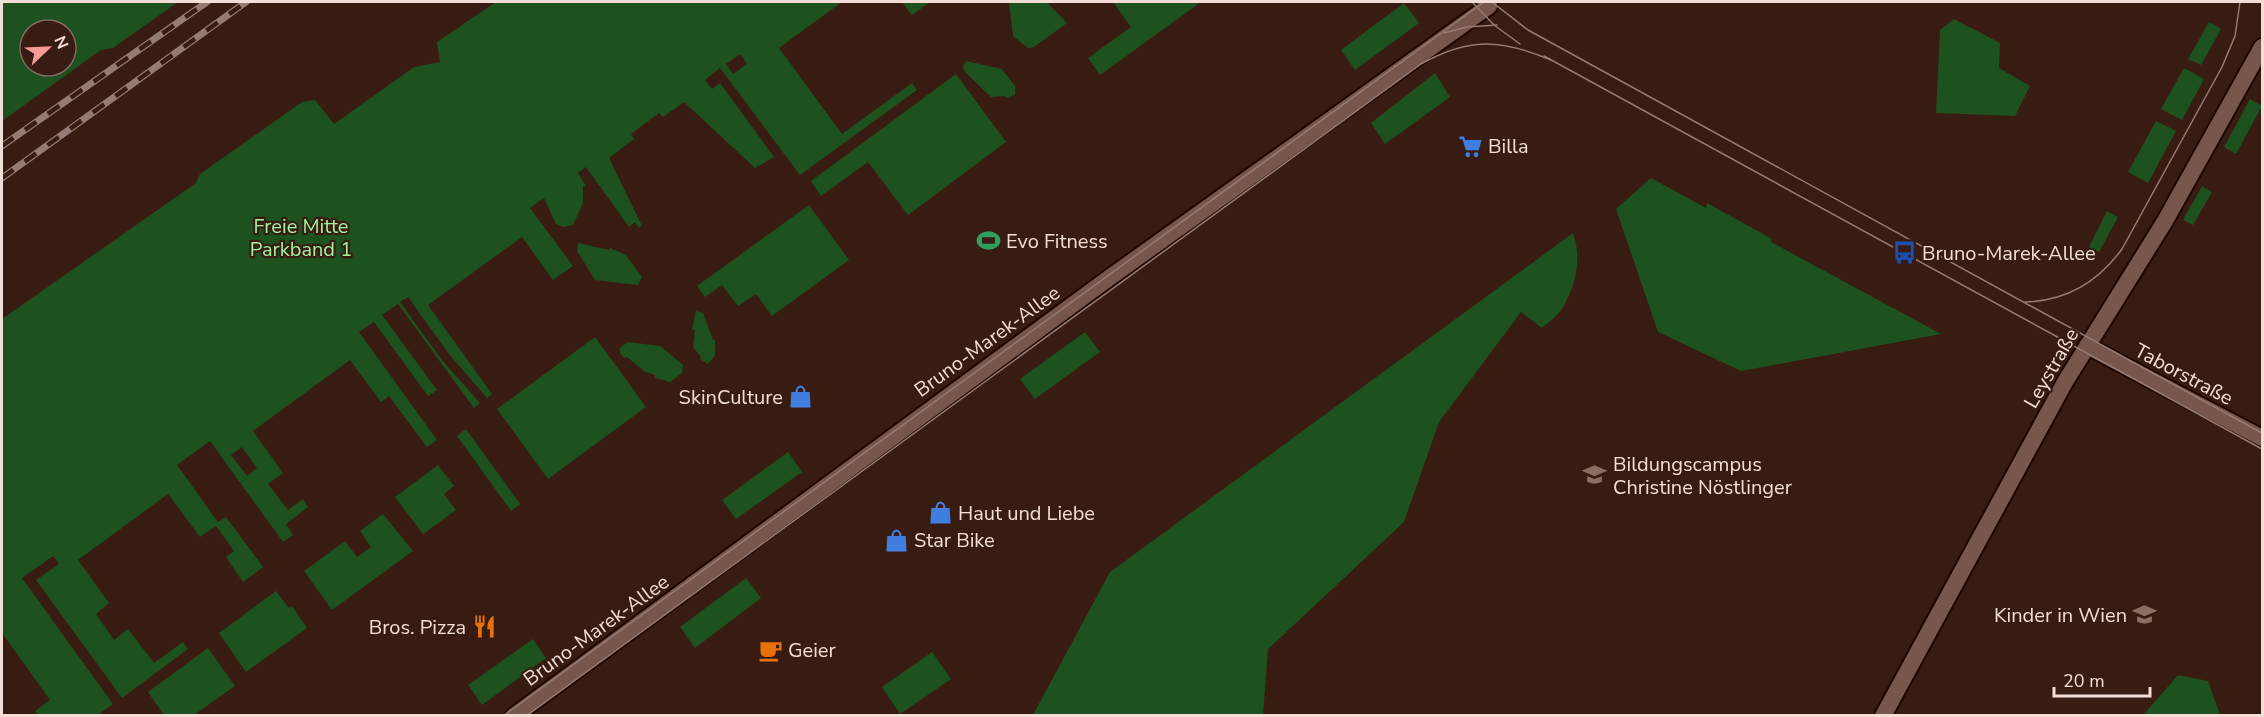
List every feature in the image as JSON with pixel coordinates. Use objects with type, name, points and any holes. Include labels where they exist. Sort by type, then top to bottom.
[{"type":"street","name":"Bruno-Marek-Allee","points":[[514,716],[1109,278],[1487,4]]},
{"type":"street","name":"Leystraße","points":[[1883,716],[2087,346],[2165,221],[2262,46]]},
{"type":"street","name":"Taborstraße","points":[[2087,346],[2262,438]]},
{"type":"green space","points":[[2,2],[178,2],[113,48],[101,50],[78,66],[78,18],[18,18],[18,78],[62,78],[2,121]]},
{"type":"green space","name":"Freie Mitte Parkband 1","points":[[496,2],[842,2],[779,48],[842,134],[912,83],[917,90],[800,175],[720,68],[705,80],[712,89],[720,83],[774,157],[755,168],[684,102],[663,117],[659,113],[631,134],[634,139],[609,158],[642,226],[639,228],[635,222],[629,227],[586,167],[578,173],[586,186],[583,186],[583,203],[573,225],[563,227],[556,224],[544,198],[530,208],[573,266],[553,280],[522,237],[428,305],[492,394],[487,398],[449,354],[408,297],[400,302],[442,360],[480,403],[474,408],[398,304],[382,315],[437,390],[428,396],[374,322],[359,332],[437,440],[427,447],[389,396],[381,402],[350,360],[253,431],[283,473],[268,484],[288,510],[303,499],[308,507],[286,524],[293,535],[283,542],[210,441],[177,465],[218,522],[226,517],[263,567],[243,582],[226,557],[234,551],[216,526],[200,537],[168,494],[78,560],[109,603],[96,614],[114,640],[128,629],[154,663],[183,642],[188,649],[122,698],[36,580],[59,564],[53,556],[22,578],[113,704],[98,715],[38,715],[35,711],[50,700],[2,633],[2,319],[196,183],[200,174],[302,102],[315,100],[334,124],[414,67],[440,62],[437,42]],"holes":[[[740,54],[747,64],[733,74],[726,64]],[[242,447],[257,468],[247,476],[231,455]]]},
{"type":"green space","points":[[902,2],[930,2],[912,15]]},
{"type":"green space","points":[[1009,2],[1047,2],[1067,23],[1034,47],[1028,48],[1013,36]]},
{"type":"green space","points":[[1113,2],[1201,2],[1100,75],[1088,58],[1131,27]]},
{"type":"green space","points":[[1404,3],[1419,23],[1355,70],[1341,50]]},
{"type":"green space","points":[[1954,19],[2000,43],[1999,68],[2030,86],[2015,116],[1936,113],[1940,30]]},
{"type":"green space","points":[[2209,22],[2221,29],[2201,65],[2188,59]]},
{"type":"green space","points":[[966,61],[1002,69],[1015,86],[1015,95],[1005,98],[1005,96],[991,97],[964,71],[963,66]]},
{"type":"green space","points":[[2184,68],[2204,79],[2182,120],[2161,109]]},
{"type":"green space","points":[[1435,73],[1450,97],[1385,144],[1371,123]]},
{"type":"green space","points":[[956,74],[1006,142],[908,215],[868,162],[821,196],[811,181]]},
{"type":"green space","points":[[2250,99],[2262,106],[2236,154],[2224,147]]},
{"type":"green space","points":[[2156,121],[2176,131],[2148,183],[2128,172]]},
{"type":"green space","points":[[1651,178],[1706,208],[1707,203],[1772,239],[1771,242],[1941,334],[1741,371],[1658,332],[1616,209]]},
{"type":"green space","points":[[2202,186],[2212,192],[2193,225],[2183,220]]},
{"type":"green space","points":[[809,205],[849,260],[772,316],[756,294],[738,306],[722,285],[705,297],[697,286]]},
{"type":"green space","points":[[2107,211],[2118,217],[2099,252],[2089,247]]},
{"type":"green space","points":[[1573,233],[1577,252],[1576,271],[1568,299],[1561,310],[1542,328],[1521,312],[1439,422],[1404,522],[1268,649],[1263,715],[1033,715],[1110,572]]},
{"type":"green space","points":[[578,243],[609,250],[610,248],[626,255],[642,277],[638,285],[595,280],[577,251]]},
{"type":"green space","points":[[696,311],[703,313],[713,340],[715,340],[715,355],[708,364],[700,359],[701,357],[693,347],[695,330],[692,329]]},
{"type":"green space","points":[[1085,332],[1100,352],[1035,399],[1020,379]]},
{"type":"green space","points":[[595,337],[646,407],[548,479],[497,409]]},
{"type":"green space","points":[[628,342],[660,346],[683,365],[682,373],[670,382],[655,378],[655,375],[644,371],[620,353],[620,348]]},
{"type":"green space","points":[[466,429],[520,504],[511,511],[457,436]]},
{"type":"green space","points":[[788,452],[802,472],[736,519],[722,500]]},
{"type":"green space","points":[[438,465],[454,486],[444,494],[456,510],[423,534],[395,497]]},
{"type":"green space","points":[[383,514],[413,551],[332,610],[304,571],[345,541],[357,557],[371,547],[360,531]]},
{"type":"green space","points":[[746,578],[761,598],[695,648],[680,627]]},
{"type":"green space","points":[[276,591],[289,608],[292,606],[307,628],[246,672],[219,633]]},
{"type":"green space","points":[[533,639],[546,658],[482,705],[468,685]]},
{"type":"green space","points":[[208,648],[235,686],[194,715],[164,715],[148,692]]},
{"type":"green space","points":[[932,652],[951,679],[900,714],[882,687]]},
{"type":"green space","points":[[2178,675],[2208,681],[2220,715],[2151,716],[2145,713]]},
{"type":"tram line","points":[[1472,2],[1494,25],[1520,44]]},
{"type":"tram line","points":[[503,716],[1484,2]]},
{"type":"tram line","points":[[1492,2],[1528,30],[2262,433]]},
{"type":"tram line","points":[[2025,302],[2054,298],[2080,288],[2113,261],[2122,249],[2222,67],[2235,36],[2240,2]]},
{"type":"tram line","points":[[1444,33],[1467,27],[1497,25]]},
{"type":"tram line","points":[[526,716],[1421,64],[1455,49],[1485,44],[1516,48],[1551,60]]},
{"type":"tram line","points":[[1544,56],[2262,449]]},
{"type":"railway","points":[[2,146],[207,2]]},
{"type":"railway","points":[[2,178],[246,2]]},
{"type":"place","name":"Billa","points":[[1470,146]]},
{"type":"place","name":"Evo Fitness","points":[[988,241]]},
{"type":"place","name":"Bruno-Marek-Allee","points":[[1904,253]]},
{"type":"place","name":"SkinCulture","points":[[801,397]]},
{"type":"place","name":"Bildungscampus Christine Nöstlinger","points":[[1595,475]]},
{"type":"place","name":"Haut und Liebe","points":[[940,513]]},
{"type":"place","name":"Star Bike","points":[[896,540]]},
{"type":"place","name":"Kinder in Wien","points":[[2145,615]]},
{"type":"place","name":"Bros. Pizza","points":[[484,627]]},
{"type":"place","name":"Geier","points":[[770,650]]}]
